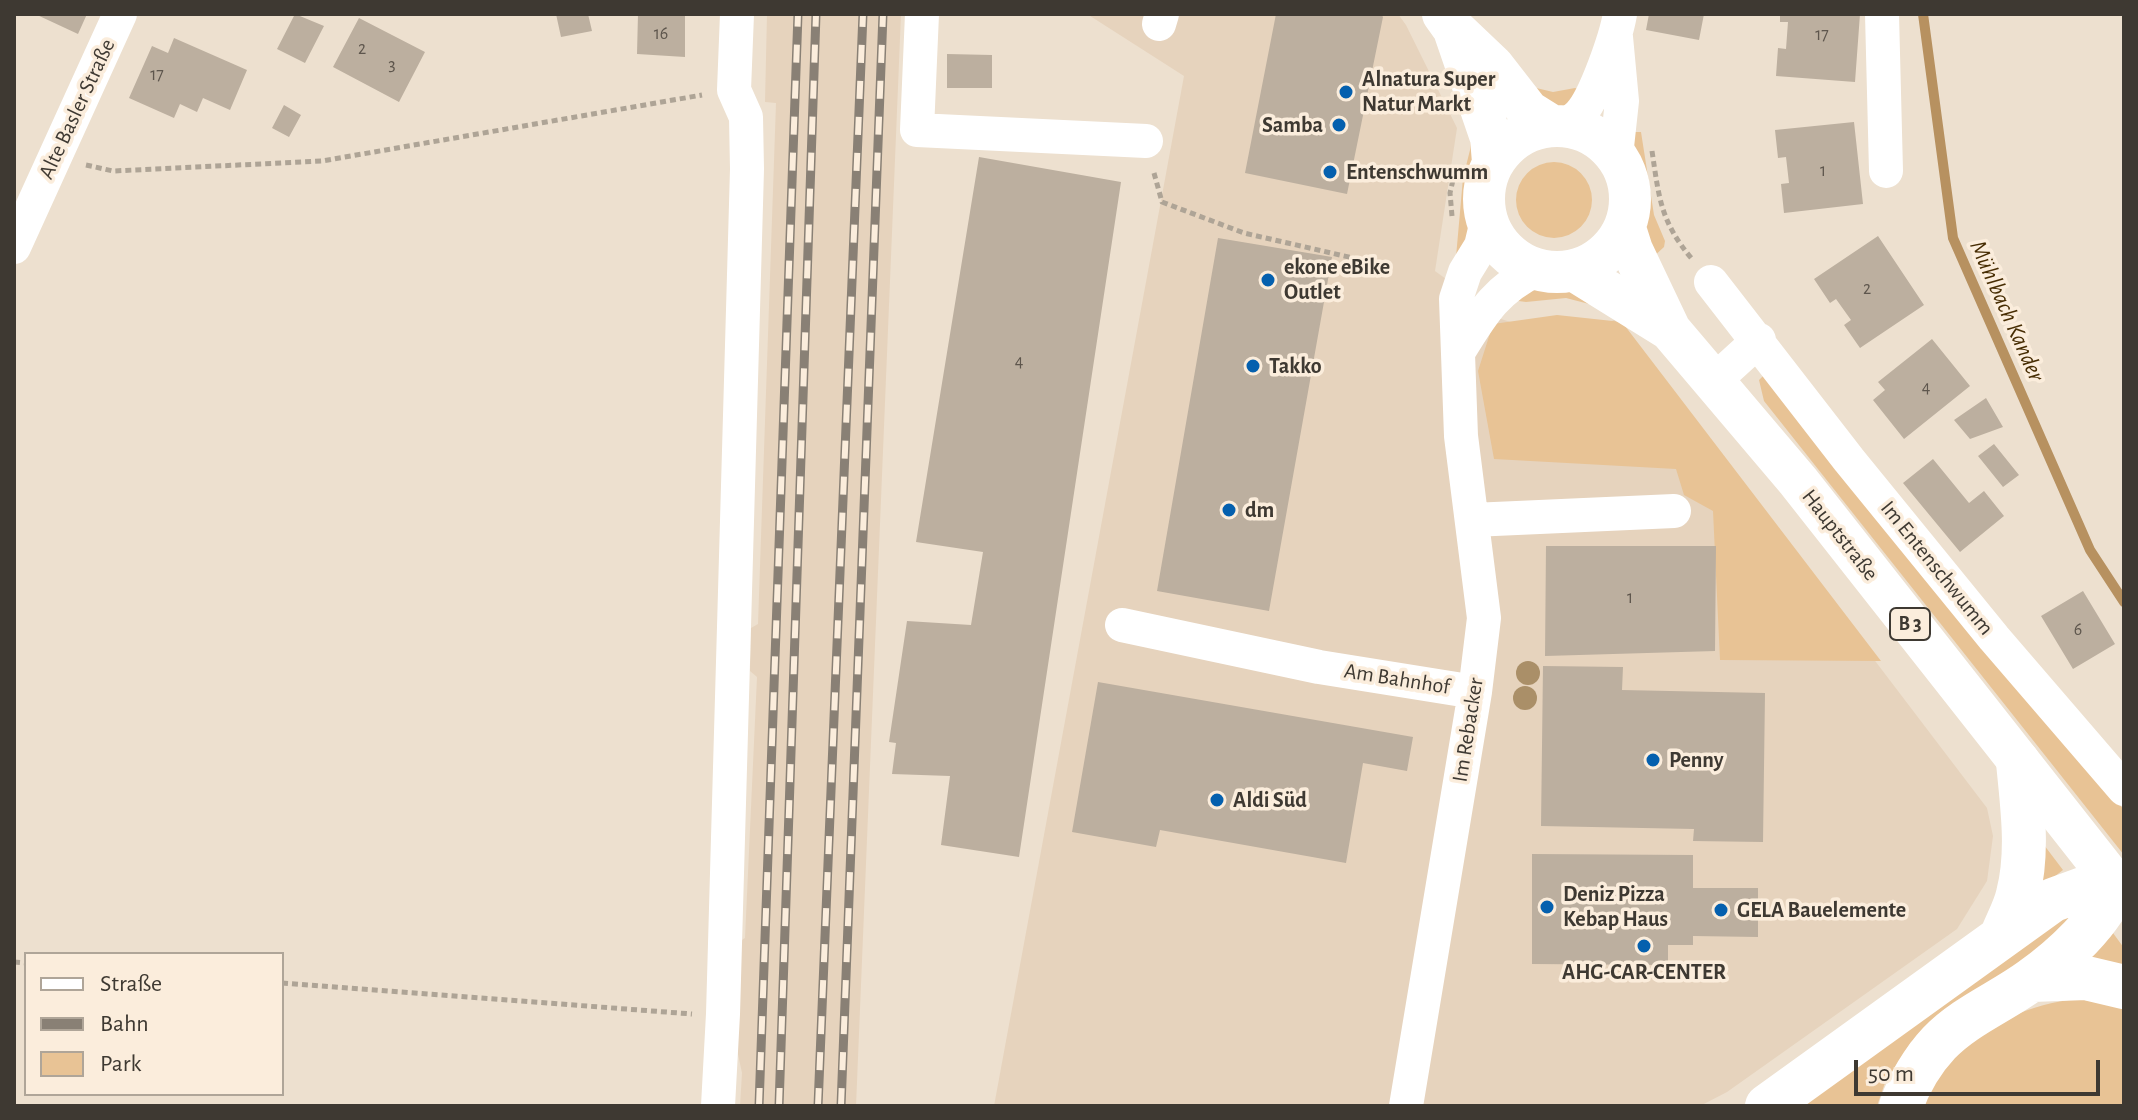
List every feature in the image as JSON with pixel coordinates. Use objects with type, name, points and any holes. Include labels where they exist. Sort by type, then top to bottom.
[{"type":"highway","points":[[2002,935],[2018,896],[2024,865],[2018,762]]},
{"type":"highway","points":[[1767,1106],[2053,900],[2094,885],[2120,890],[2079,938],[2032,980],[1974,1016],[1939,1043],[1917,1073],[1901,1106]]},
{"type":"highway","points":[[2032,980],[2086,978],[2124,987]]},
{"type":"main road","points":[[1448,21],[1493,66],[1528,111],[1558,126],[1594,136],[1616,156]]},
{"type":"main road","points":[[1448,21],[1491,138],[1475,163]]},
{"type":"main road","points":[[1475,163],[1500,152],[1529,131],[1558,126]]},
{"type":"main road","name":"B 3","points":[[1616,156],[1623,167],[1630,191],[1625,228]]},
{"type":"main road","points":[[1475,163],[1485,185],[1487,221]]},
{"type":"main road","name":"B 3","points":[[1487,221],[1500,246],[1522,264],[1555,270]]},
{"type":"main road","points":[[1555,270],[1605,255],[1625,228]]},
{"type":"main road","name":"Hauptstraße","points":[[1625,228],[1632,250],[1670,330],[1798,481],[2120,890]]},
{"type":"main road","name":"Hauptstraße","points":[[1555,270],[1670,330]]},
{"type":"street","name":"Alte Basler Straße","points":[[14,247],[120,14]]},
{"type":"street","points":[[718,1100],[747,169],[746,117],[734,90],[737,14]]},
{"type":"street","points":[[922,14],[917,130],[1146,141]]},
{"type":"street","points":[[1882,14],[1886,171]]},
{"type":"street","points":[[1558,126],[1582,113],[1618,25]]},
{"type":"street","points":[[1616,156],[1622,101],[1618,25]]},
{"type":"street","name":"Im Rebacker","points":[[1406,1106],[1475,692],[1484,618],[1461,436],[1456,299],[1465,272],[1481,246],[1487,221]]},
{"type":"street","points":[[1459,351],[1495,297],[1514,280],[1555,270]]},
{"type":"street","name":"Im Entenschwumm","points":[[1711,282],[1849,460],[1994,638],[2124,789]]},
{"type":"street","points":[[1714,381],[1759,340]]},
{"type":"street","points":[[1472,520],[1674,511]]},
{"type":"street","name":"Am Bahnhof","points":[[1122,625],[1319,667],[1475,692]]},
{"type":"path","points":[[54,158],[113,171],[322,161],[734,90]]},
{"type":"path","points":[[1622,101],[1647,120],[1663,215],[1680,245]]},
{"type":"path","points":[[1146,141],[1162,202],[1244,233],[1388,266]]},
{"type":"path","points":[[1465,272],[1449,259],[1453,230],[1450,193],[1475,163]]},
{"type":"path","points":[[284,983],[723,1014]]},
{"type":"shaded area","points":[[767,14],[901,14],[856,1106],[740,1106],[742,1073],[736,1045],[735,944],[745,938],[757,677],[750,671],[751,628],[758,624],[776,103],[765,102]]},
{"type":"shaded area","points":[[1087,14],[1398,14],[1457,128],[1435,271],[1501,319],[1517,324],[1602,327],[1615,319],[1987,808],[1993,836],[1987,881],[1957,929],[1727,1092],[1700,1106],[994,1106],[1184,76]]},
{"type":"green space","points":[[1532,87],[1553,92],[1575,88],[1584,91],[1569,107],[1555,107]]},
{"type":"green space","points":[[1472,124],[1475,162],[1469,190],[1468,243],[1456,257],[1463,178]]},
{"type":"green space","points":[[1629,132],[1641,132],[1654,215],[1665,241],[1664,247],[1650,260],[1642,239],[1645,192],[1641,169],[1631,150]]},
{"type":"green space","points":[[1554,162],[1569,165],[1581,173],[1589,185],[1592,200],[1589,215],[1581,227],[1569,235],[1554,238],[1539,235],[1527,227],[1519,215],[1516,200],[1519,185],[1527,173],[1539,165]]},
{"type":"green space","points":[[1535,288],[1579,290],[1593,305],[1566,298],[1526,302],[1511,300]]},
{"type":"green space","points":[[1557,315],[1622,322],[1881,661],[1720,660],[1713,511],[1684,495],[1676,469],[1494,459],[1478,371],[1493,324]]},
{"type":"green space","points":[[1768,371],[2124,810],[2124,855],[1764,401],[1759,380]]},
{"type":"green space","points":[[2041,841],[2063,870],[2037,890]]},
{"type":"green space","points":[[2073,910],[2075,923],[1911,1042],[1885,1083],[1877,1106],[1796,1106]]},
{"type":"green space","points":[[2113,933],[2124,948],[2124,974],[2082,954]]},
{"type":"green space","points":[[2079,999],[2124,1007],[2124,1106],[1923,1106],[1947,1062],[1990,1027],[2043,1005]]},
{"type":"building","points":[[35,14],[87,14],[78,34]]},
{"type":"building","points":[[295,14],[324,26],[305,63],[277,49]]},
{"type":"building","points":[[556,14],[588,14],[592,31],[561,37]]},
{"type":"building","points":[[638,14],[685,14],[685,57],[637,54]]},
{"type":"building","points":[[1276,14],[1381,14],[1383,17],[1347,194],[1245,173]]},
{"type":"building","points":[[1649,14],[1704,14],[1699,40],[1646,30]]},
{"type":"building","points":[[1780,14],[1860,14],[1855,82],[1776,76],[1778,48],[1786,49],[1788,22],[1780,22]]},
{"type":"building","points":[[359,18],[425,52],[399,102],[333,67]]},
{"type":"building","points":[[174,38],[247,70],[230,110],[203,98],[197,112],[180,104],[174,118],[129,98],[152,46],[168,53]]},
{"type":"building","points":[[947,54],[992,55],[992,88],[947,88]]},
{"type":"building","points":[[284,105],[301,115],[289,137],[272,128]]},
{"type":"building","points":[[1854,122],[1863,204],[1784,213],[1781,184],[1789,183],[1786,157],[1778,158],[1775,130]]},
{"type":"building","points":[[979,157],[1121,182],[1019,857],[941,845],[950,776],[892,774],[896,743],[889,742],[907,621],[971,625],[983,552],[916,542]]},
{"type":"building","points":[[1878,236],[1924,305],[1860,348],[1844,325],[1851,320],[1836,299],[1830,303],[1814,279]]},
{"type":"building","points":[[1218,238],[1332,257],[1269,611],[1157,591]]},
{"type":"building","points":[[1932,339],[1970,386],[1904,439],[1873,400],[1885,390],[1878,382]]},
{"type":"building","points":[[1986,398],[2003,427],[1970,439],[1954,420]]},
{"type":"building","points":[[1994,444],[2019,475],[2003,487],[1978,456]]},
{"type":"building","points":[[1933,459],[1969,503],[1984,491],[2004,516],[1960,552],[1903,483]]},
{"type":"building","points":[[1546,546],[1716,546],[1715,651],[1545,656]]},
{"type":"building","points":[[2083,591],[2115,644],[2073,669],[2041,616]]},
{"type":"building","name":"Penny","points":[[1543,666],[1623,667],[1622,690],[1765,693],[1763,842],[1693,841],[1694,829],[1541,826]]},
{"type":"building","name":"Aldi Süd","points":[[1098,682],[1413,737],[1407,771],[1363,763],[1346,863],[1160,830],[1156,847],[1072,832]]},
{"type":"building","points":[[1532,854],[1693,855],[1693,888],[1758,888],[1758,937],[1693,936],[1693,945],[1668,945],[1668,965],[1532,964]]},
{"type":"waterway","name":"Mühlbach Kander","points":[[1923,14],[1953,238],[2090,550],[2124,602]]},
{"type":"railway","points":[[759,1106],[798,14]]},
{"type":"railway","points":[[779,1106],[816,14]]},
{"type":"railway","points":[[818,1106],[863,14]]},
{"type":"railway","points":[[841,1106],[883,14]]},
{"type":"place","name":"Alnatura Super Natur Markt","points":[[1346,92]]},
{"type":"place","name":"Samba","points":[[1339,125]]},
{"type":"place","name":"Entenschwumm","points":[[1330,172]]},
{"type":"place","name":"ekone eBike Outlet","points":[[1268,280]]},
{"type":"place","name":"Takko","points":[[1253,366]]},
{"type":"place","name":"dm","points":[[1229,510]]},
{"type":"place","name":"Penny","points":[[1653,760]]},
{"type":"place","name":"Aldi Süd","points":[[1217,800]]},
{"type":"place","name":"Deniz Pizza Kebap Haus","points":[[1547,907]]},
{"type":"place","name":"GELA Bauelemente","points":[[1721,910]]},
{"type":"place","name":"AHG-CAR-CENTER","points":[[1644,946]]}]
